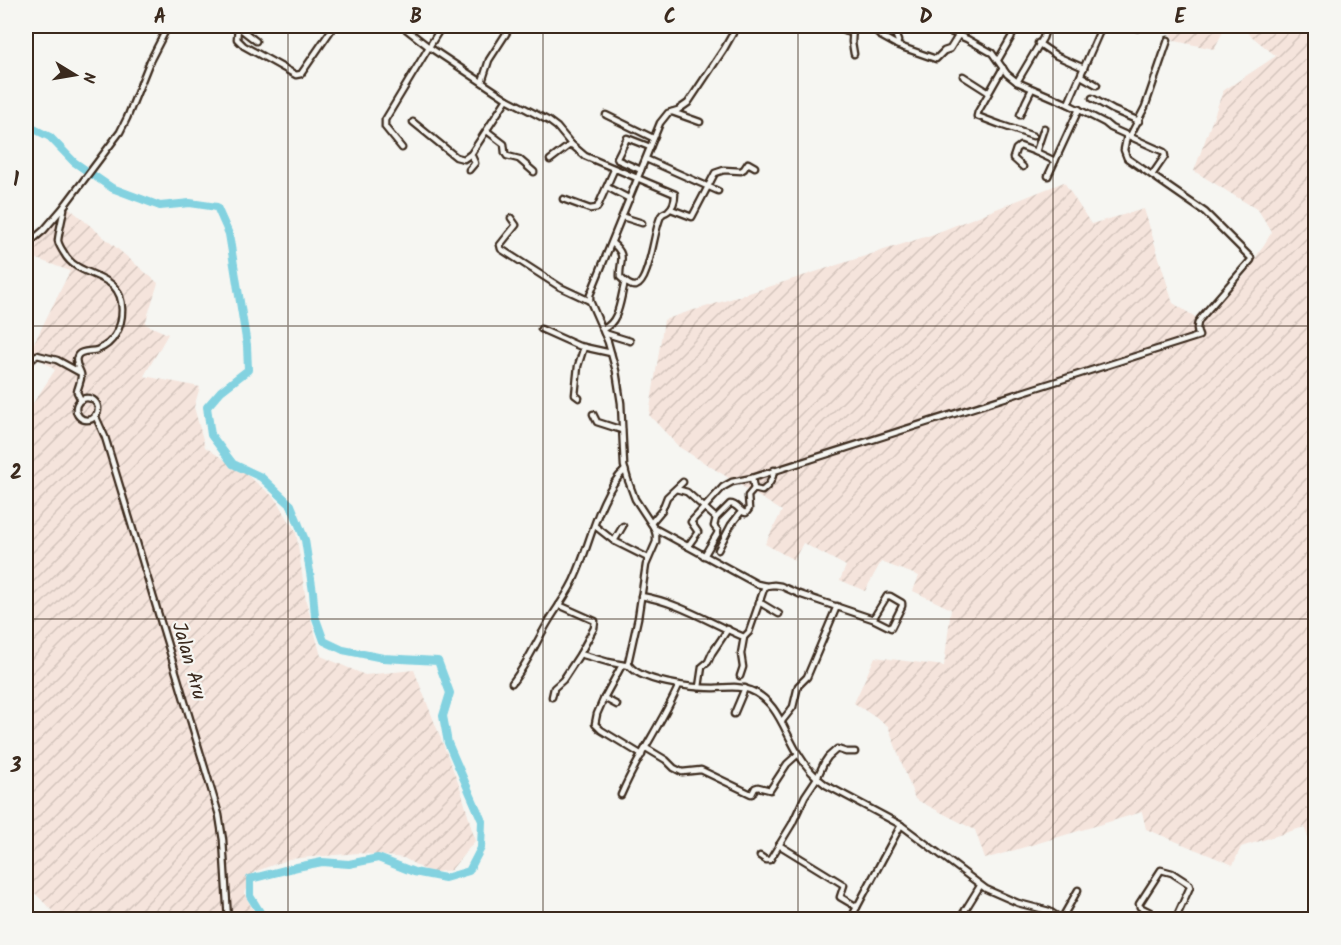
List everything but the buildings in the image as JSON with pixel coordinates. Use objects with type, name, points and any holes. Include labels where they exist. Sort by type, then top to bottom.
[{"type":"street","points":[[26,249],[64,207],[120,132],[150,61],[168,26]]},
{"type":"street","points":[[237,26],[237,39],[244,46],[297,75],[301,74],[333,26]]},
{"type":"street","points":[[237,26],[256,41]]},
{"type":"street","points":[[402,26],[429,47],[507,99],[549,121],[585,156],[675,195],[671,209],[660,217],[649,261],[641,281],[635,286],[625,282],[619,275],[622,254],[612,243]]},
{"type":"street","points":[[402,148],[385,127],[384,120],[442,26]]},
{"type":"street","points":[[482,82],[489,60],[511,26]]},
{"type":"street","points":[[629,666],[628,658],[638,618],[648,558],[656,542],[656,535],[635,499],[625,470],[619,386],[611,353],[590,301],[591,292],[660,123],[672,112],[688,103],[724,50],[737,26]]},
{"type":"street","points":[[806,26],[817,26]]},
{"type":"street","points":[[836,26],[853,33]]},
{"type":"street","points":[[853,26],[854,54]]},
{"type":"street","points":[[897,45],[896,36],[901,26]]},
{"type":"street","points":[[937,26],[992,53],[1007,74],[1017,82],[1079,109],[1111,128],[1165,153],[1152,175]]},
{"type":"street","points":[[998,60],[1012,34],[1012,26]]},
{"type":"street","points":[[1017,82],[1047,26]]},
{"type":"street","points":[[1068,104],[1102,26]]},
{"type":"street","points":[[1128,26],[1138,28]]},
{"type":"street","points":[[879,35],[897,45],[936,59],[944,51],[950,49],[958,36]]},
{"type":"street","points":[[688,546],[698,532],[691,522],[720,490],[732,482],[752,478],[1199,336],[1197,325],[1200,319],[1251,258],[1205,212],[1125,155],[1124,147],[1128,136],[1145,107],[1168,40]]},
{"type":"street","points":[[1038,44],[1057,56],[1084,68]]},
{"type":"street","points":[[1003,68],[977,116],[1034,136]]},
{"type":"street","points":[[963,76],[988,92]]},
{"type":"street","points":[[1081,76],[1097,85]]},
{"type":"street","points":[[1020,115],[1032,89]]},
{"type":"street","points":[[1092,98],[1138,121]]},
{"type":"street","points":[[413,122],[456,157],[464,159],[471,154],[507,99]]},
{"type":"street","points":[[1048,176],[1079,109]]},
{"type":"street","points":[[672,112],[700,122]]},
{"type":"street","points":[[606,115],[653,138]]},
{"type":"street","points":[[1036,152],[1044,128]]},
{"type":"street","points":[[487,131],[504,144],[507,156],[519,159],[534,172]]},
{"type":"street","points":[[641,170],[617,158],[627,138],[650,147]]},
{"type":"street","points":[[550,160],[571,144]]},
{"type":"street","points":[[1023,167],[1013,158],[1017,148],[1022,147],[1055,161]]},
{"type":"street","points":[[469,170],[475,163],[471,154]]},
{"type":"street","points":[[645,159],[718,191]]},
{"type":"street","points":[[671,209],[690,217],[693,216],[716,173],[729,169],[741,171],[748,163],[755,167]]},
{"type":"street","points":[[563,199],[590,209],[597,208],[614,170]]},
{"type":"street","points":[[607,186],[630,199]]},
{"type":"street","points":[[64,207],[58,241],[66,257],[75,265],[114,286],[118,291],[122,307],[120,322],[112,341],[98,350],[80,353],[77,356],[76,362],[81,376],[77,392],[81,400]]},
{"type":"street","points":[[622,217],[642,223]]},
{"type":"street","points":[[511,218],[516,225],[500,245],[501,249],[560,287],[590,301]]},
{"type":"street","points":[[603,331],[616,317],[625,282]]},
{"type":"street","points":[[541,329],[584,347],[611,353]]},
{"type":"street","points":[[603,331],[630,341]]},
{"type":"street","points":[[579,398],[575,395],[578,366],[584,347]]},
{"type":"street","points":[[26,371],[29,362],[37,355],[57,360],[79,372]]},
{"type":"street","points":[[91,399],[96,403],[95,416],[88,419],[78,415],[77,405],[81,400],[91,399]]},
{"type":"street","points":[[593,414],[597,422],[622,430]]},
{"type":"street","name":"Jalan Aru","points":[[95,416],[105,437],[219,814],[228,920]]},
{"type":"street","points":[[512,683],[572,584],[610,491],[625,470]]},
{"type":"street","points":[[754,489],[762,491],[768,486],[774,470]]},
{"type":"street","points":[[752,478],[754,489]]},
{"type":"street","points":[[652,526],[662,510],[666,497],[683,482]]},
{"type":"street","points":[[676,489],[687,492],[716,518]]},
{"type":"street","points":[[718,550],[731,525],[741,512],[748,511],[750,505],[748,496],[754,489]]},
{"type":"street","points":[[704,556],[718,531],[713,524],[716,518],[730,504],[736,506],[741,512]]},
{"type":"street","points":[[595,526],[614,541],[648,558]]},
{"type":"street","points":[[614,541],[623,526]]},
{"type":"street","points":[[652,526],[755,583],[765,586],[781,586],[873,619],[891,628],[902,603],[886,596],[873,619]]},
{"type":"street","points":[[740,676],[744,637],[749,632],[765,586]]},
{"type":"street","points":[[641,596],[686,610],[744,637]]},
{"type":"street","points":[[759,602],[779,614]]},
{"type":"street","points":[[552,697],[554,688],[563,680],[580,654],[594,628],[595,621],[559,605]]},
{"type":"street","points":[[782,721],[795,705],[798,688],[807,678],[837,606]]},
{"type":"street","points":[[699,687],[702,667],[708,662],[728,629]]},
{"type":"street","points":[[580,654],[629,666],[646,676],[679,685],[745,688],[754,691],[766,700],[782,721],[798,754],[817,778],[901,825],[980,886],[1000,896],[1049,911],[1063,919],[1078,890]]},
{"type":"street","points":[[622,665],[597,714],[596,724],[642,755]]},
{"type":"street","points":[[621,795],[679,685]]},
{"type":"street","points":[[734,714],[745,688]]},
{"type":"street","points":[[604,699],[617,705]]},
{"type":"street","points":[[646,748],[682,772],[701,770],[751,794],[758,787],[770,790],[787,764],[798,754]]},
{"type":"street","points":[[760,856],[770,860],[828,757],[837,749],[855,752]]},
{"type":"street","points":[[850,920],[901,825]]},
{"type":"street","points":[[779,845],[844,885],[840,897],[856,907]]},
{"type":"street","points":[[1147,920],[1150,912],[1140,907],[1139,904],[1161,870],[1172,873],[1190,884],[1175,920]]},
{"type":"street","points":[[959,920],[980,886]]},
{"type":"shaded area","points":[[1165,26],[1226,26],[1214,49],[1175,41]]},
{"type":"shaded area","points":[[1239,26],[1315,26],[1315,850],[1304,827],[1241,847],[1233,865],[1146,829],[1142,812],[985,859],[975,830],[915,799],[888,726],[854,703],[875,657],[944,666],[951,609],[913,591],[919,576],[881,562],[865,591],[840,580],[846,566],[803,543],[794,560],[765,544],[782,511],[679,447],[649,415],[664,320],[931,235],[1064,182],[1091,224],[1144,209],[1173,303],[1200,320],[1244,276],[1272,232],[1258,210],[1194,171],[1223,91],[1276,56]]},
{"type":"shaded area","points":[[68,207],[158,283],[145,324],[168,334],[144,376],[200,387],[194,407],[205,447],[247,475],[275,498],[296,532],[306,601],[321,656],[365,675],[414,670],[461,790],[475,841],[451,870],[430,873],[404,858],[359,853],[289,859],[254,872],[244,893],[258,919],[60,919],[26,884],[26,414],[55,370],[30,351],[70,271],[26,255]]},
{"type":"waterway","points":[[26,125],[50,137],[74,162],[112,188],[160,206],[190,203],[217,207],[229,234],[247,345],[248,370],[221,391],[207,407],[211,435],[233,464],[261,477],[291,505],[305,540],[315,616],[324,641],[343,650],[383,658],[438,661],[450,693],[443,716],[448,743],[482,821],[481,848],[469,871],[445,878],[414,872],[378,858],[349,864],[322,862],[297,867],[250,879],[250,896],[265,920]]}]
